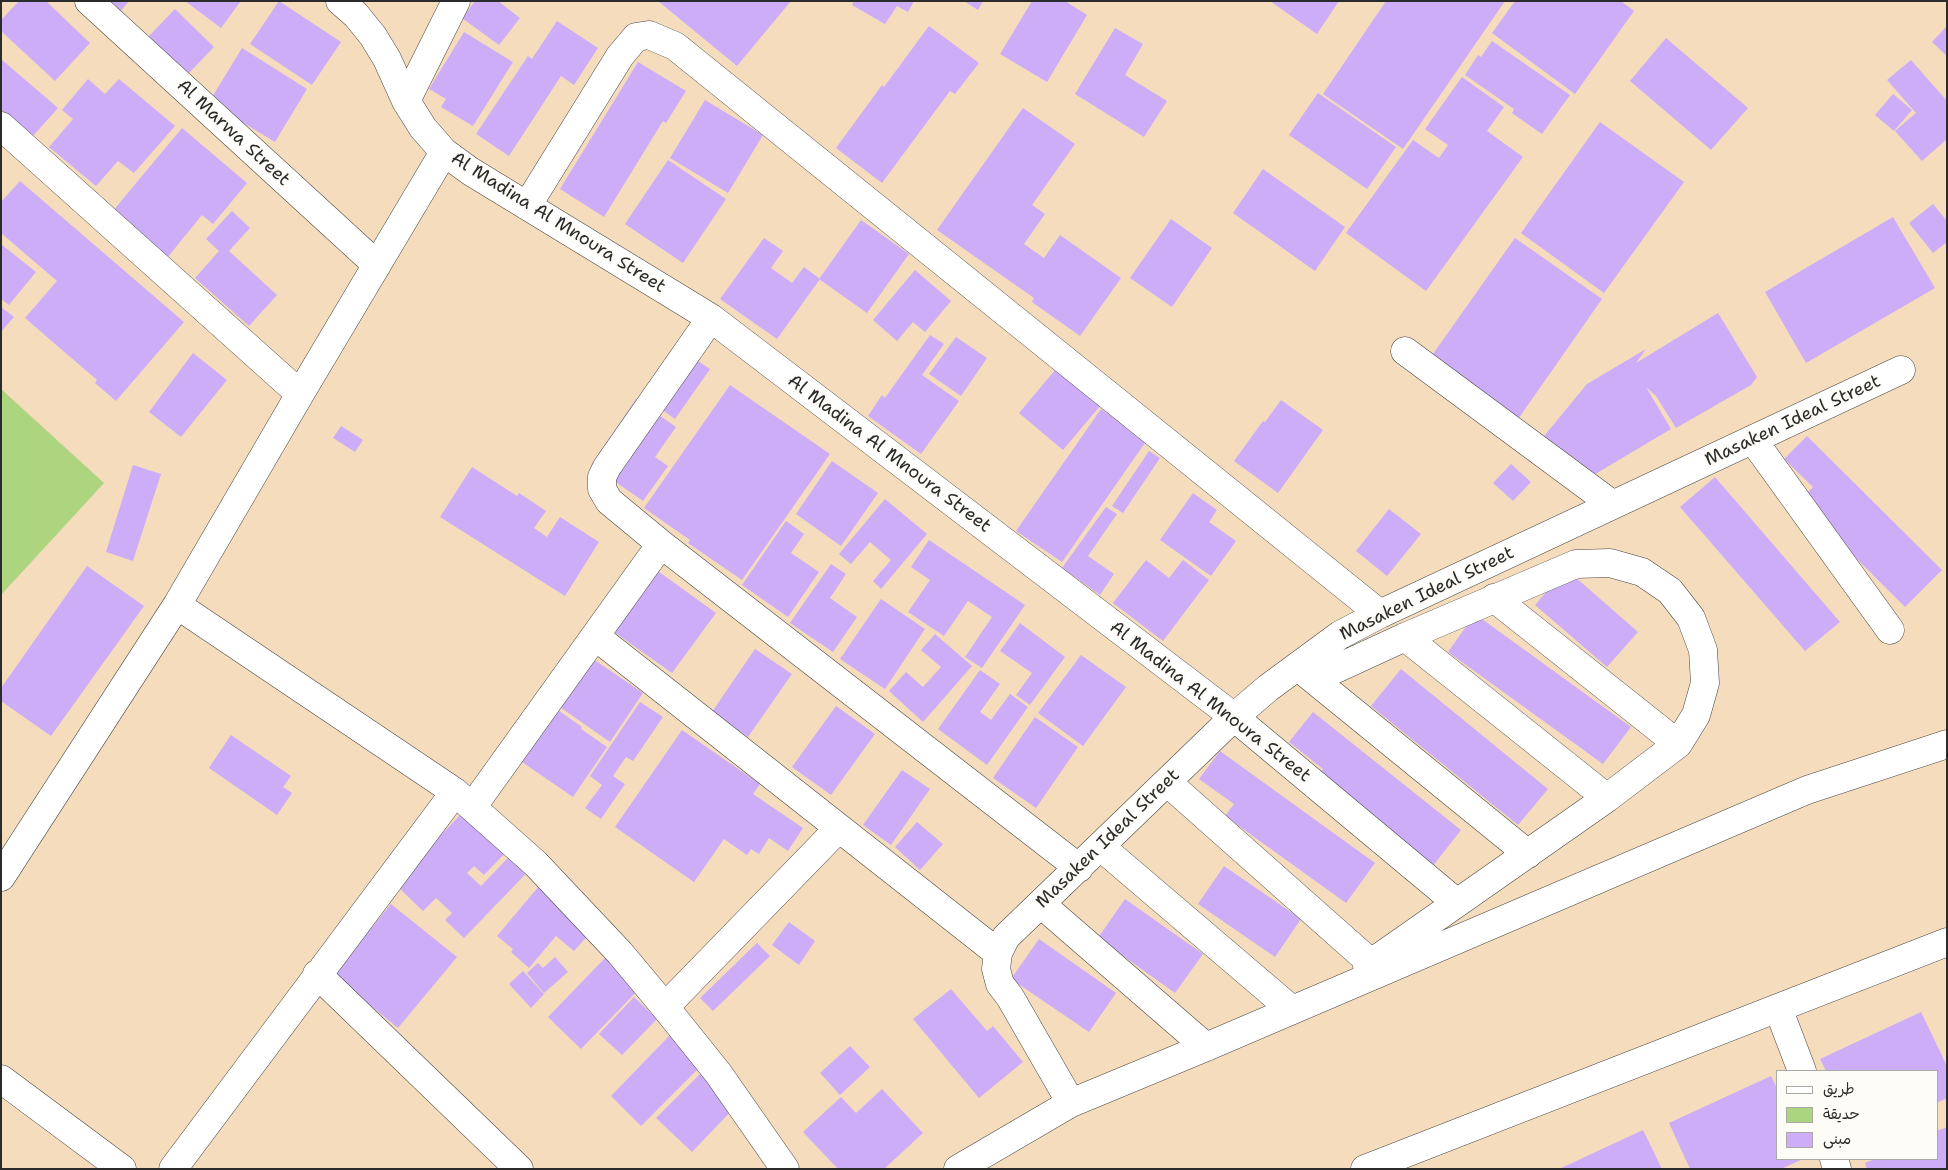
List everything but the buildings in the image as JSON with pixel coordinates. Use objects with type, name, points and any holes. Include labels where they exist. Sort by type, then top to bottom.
[{"type":"street","name":"Al Marwa Street","points":[[89,1],[377,265]]},
{"type":"street","name":"Al Madina Al Mnoura Street","points":[[340,1],[356,15],[373,36],[387,59],[406,101],[423,128],[444,152],[470,171],[711,318],[1234,717],[1457,903]]},
{"type":"street","points":[[406,101],[456,1]]},
{"type":"street","points":[[527,206],[620,56],[636,38],[649,35],[676,46],[1380,614]]},
{"type":"street","points":[[1,126],[300,394]]},
{"type":"street","points":[[1,877],[178,605],[300,394],[444,152]]},
{"type":"street","points":[[711,318],[607,467],[602,478],[602,489],[609,501],[661,544],[1079,868]]},
{"type":"street","points":[[1405,351],[1613,505]]},
{"type":"street","name":"Masaken Ideal Street","points":[[998,953],[1006,937],[1168,783],[1234,717],[1268,688],[1306,672],[1340,635],[1380,614],[1901,370]]},
{"type":"street","points":[[1754,440],[1890,630]]},
{"type":"street","points":[[173,1169],[317,974],[464,799],[595,636],[661,544]]},
{"type":"street","points":[[1306,672],[1405,636],[1576,564],[1610,563],[1642,572],[1670,591],[1691,618],[1703,650],[1705,683],[1696,716],[1678,744],[1607,798],[1322,998]]},
{"type":"street","points":[[1494,598],[1678,744]]},
{"type":"street","points":[[178,605],[464,799],[542,871],[620,953],[665,1007],[718,1073],[786,1169]]},
{"type":"street","points":[[595,636],[998,953],[996,969],[1000,984],[1010,997],[1070,1103]]},
{"type":"street","points":[[1405,636],[1607,798]]},
{"type":"street","points":[[1306,672],[1528,854]]},
{"type":"street","points":[[958,1169],[1070,1103],[1322,998],[1807,790],[1947,744]]},
{"type":"street","points":[[1168,783],[1372,963]]},
{"type":"street","points":[[665,1007],[839,828]]},
{"type":"street","points":[[1101,847],[1292,1010]]},
{"type":"street","points":[[1041,904],[1206,1047]]},
{"type":"street","points":[[1365,1169],[1947,942]]},
{"type":"street","points":[[317,974],[519,1169]]},
{"type":"street","points":[[1778,1008],[1802,1070]]},
{"type":"street","points":[[1,1079],[122,1169]]},
{"type":"green space","points":[[1,389],[104,483],[1,595]]}]
